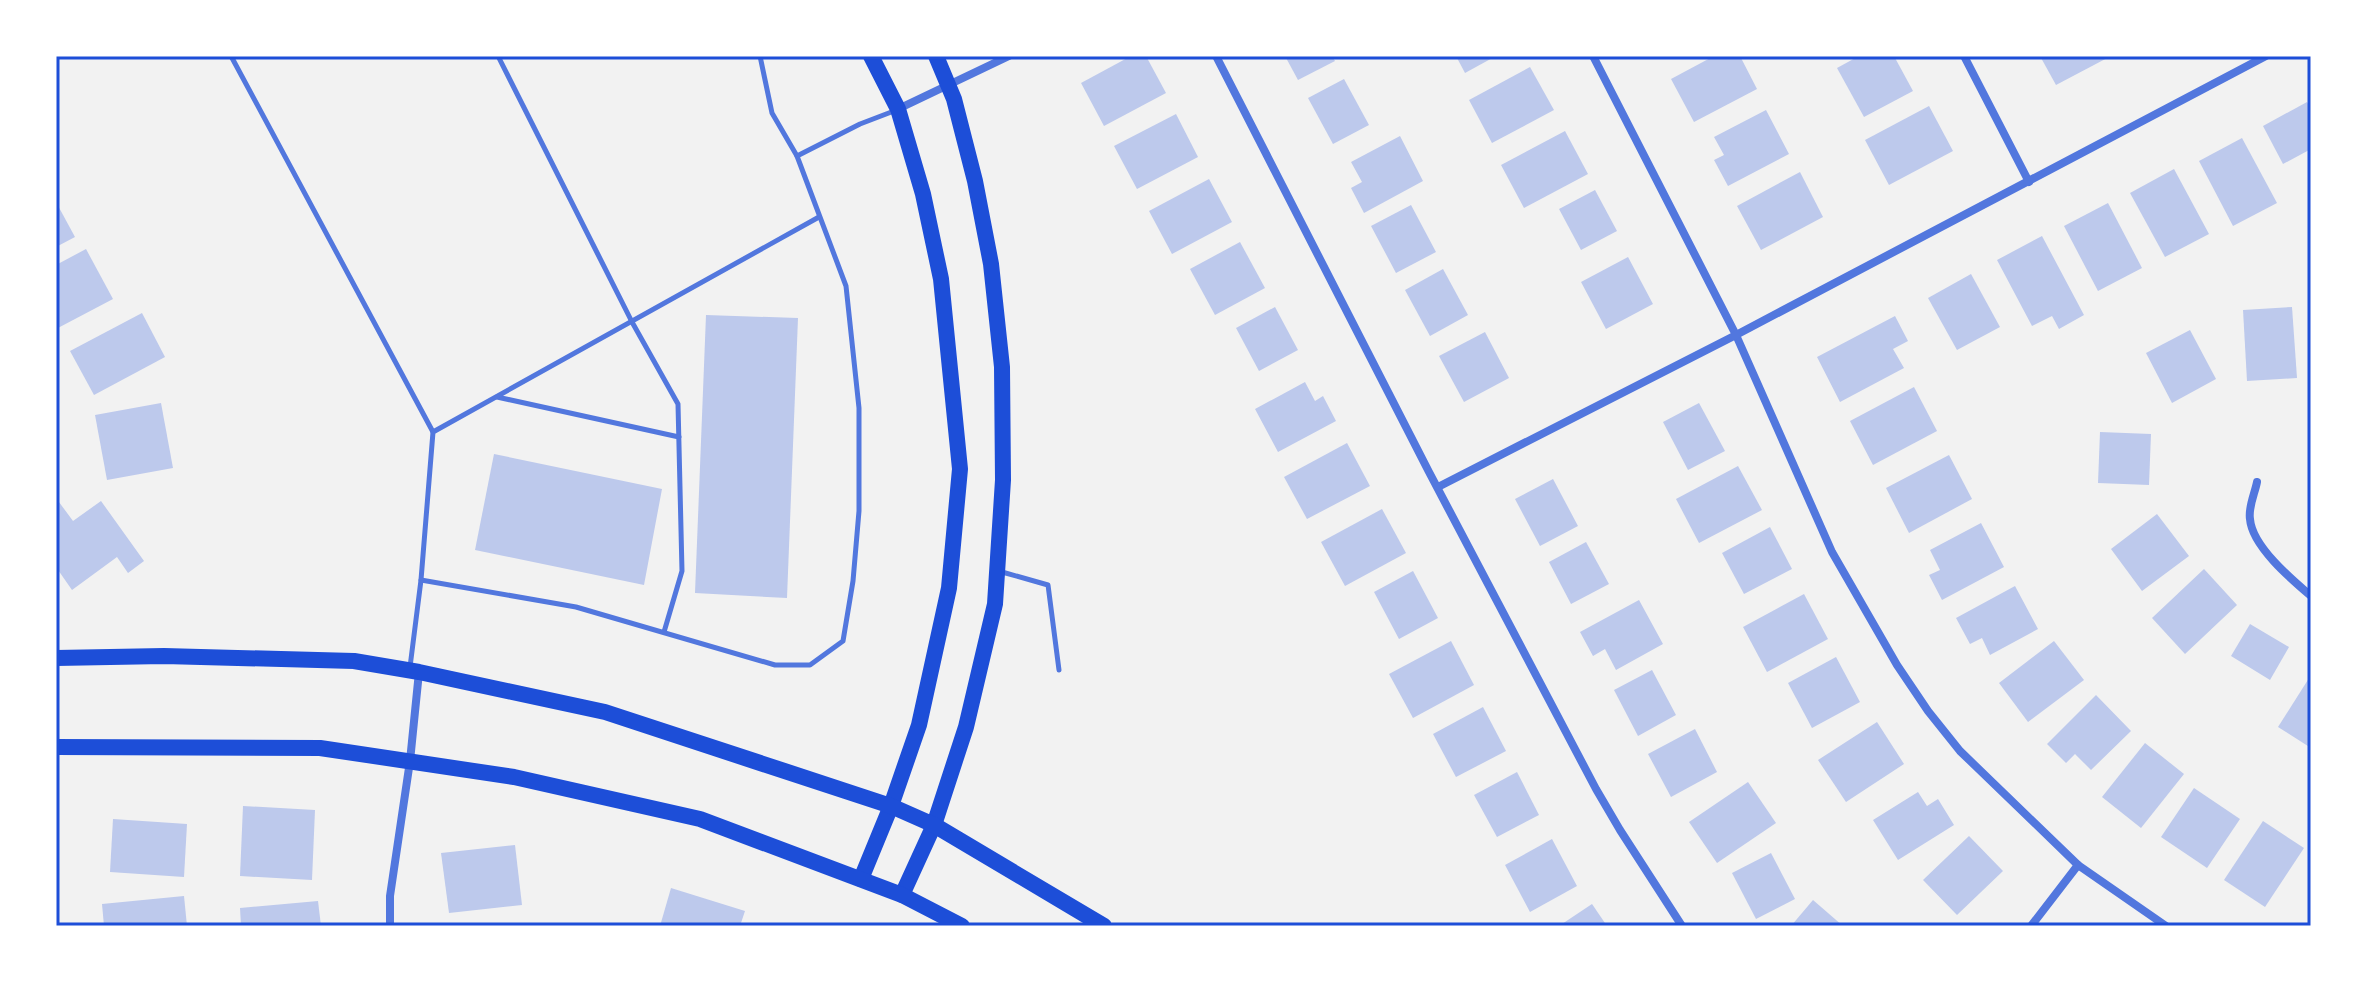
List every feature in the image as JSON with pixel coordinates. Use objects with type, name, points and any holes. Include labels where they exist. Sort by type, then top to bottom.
[{"type":"main road","points":[[861,879],[919,725],[949,588],[960,469],[941,279],[923,194],[898,109],[871,56]]},
{"type":"main road","points":[[902,895],[934,825],[966,727],[995,604],[1003,480],[1002,367],[991,264],[971,168],[949,85],[936,56]]},
{"type":"main road","points":[[56,658],[164,656],[354,661],[605,712],[891,806],[934,825],[1104,926]]},
{"type":"main road","points":[[56,747],[320,748],[514,777],[700,819],[902,895],[962,926]]},
{"type":"street","points":[[898,109],[1009,56]]},
{"type":"street","points":[[1216,56],[1596,789],[1682,926]]},
{"type":"street","points":[[1593,56],[1736,335],[1832,552],[1897,665],[1960,751],[2078,865],[2166,926]]},
{"type":"street","points":[[1964,56],[2029,182]]},
{"type":"street","points":[[1438,487],[1736,335],[2266,56]]},
{"type":"street","points":[[2257,482],[2249,516],[2253,534],[2287,576],[2311,596]]},
{"type":"street","points":[[390,926],[390,896],[410,761],[414,671]]},
{"type":"street","points":[[2031,926],[2078,865]]},
{"type":"lane","points":[[231,56],[433,432],[414,671]]},
{"type":"lane","points":[[498,56],[632,322],[678,404],[682,571],[664,632]]},
{"type":"lane","points":[[421,580],[576,607],[775,665],[810,665],[843,641],[853,581],[859,511],[859,408],[846,286],[797,156],[772,113],[760,56]]},
{"type":"lane","points":[[797,156],[860,124],[898,109]]},
{"type":"lane","points":[[433,432],[819,217]]},
{"type":"lane","points":[[496,397],[679,437]]},
{"type":"lane","points":[[997,570],[1048,585],[1059,670]]},
{"type":"building","points":[[1131,56],[1146,56],[1166,93],[1104,126],[1081,83]]},
{"type":"building","points":[[1285,56],[1332,56],[1335,61],[1298,80]]},
{"type":"building","points":[[1456,56],[1496,56],[1465,73]]},
{"type":"building","points":[[1714,56],[1740,56],[1757,89],[1694,122],[1671,79]]},
{"type":"building","points":[[1859,56],[1894,56],[1913,91],[1864,117],[1837,68]]},
{"type":"building","points":[[2040,56],[2111,56],[2056,85]]},
{"type":"building","points":[[1530,67],[1554,110],[1492,143],[1469,100]]},
{"type":"building","points":[[1344,79],[1369,125],[1333,144],[1308,98]]},
{"type":"building","points":[[2307,102],[2311,109],[2311,149],[2283,164],[2263,126]]},
{"type":"building","points":[[1929,106],[1953,151],[1889,185],[1865,140]]},
{"type":"building","points":[[1766,110],[1789,154],[1728,186],[1714,160],[1724,155],[1714,137]]},
{"type":"building","points":[[1176,114],[1198,157],[1137,189],[1114,146]]},
{"type":"building","points":[[1565,131],[1588,174],[1524,208],[1501,165]]},
{"type":"building","points":[[1400,136],[1423,181],[1364,213],[1351,188],[1362,182],[1351,162]]},
{"type":"building","points":[[2242,138],[2277,203],[2233,226],[2199,161]]},
{"type":"building","points":[[2174,169],[2209,234],[2165,257],[2130,193]]},
{"type":"building","points":[[1800,172],[1823,217],[1761,250],[1737,206]]},
{"type":"building","points":[[1209,179],[1232,222],[1172,254],[1149,211]]},
{"type":"building","points":[[1595,190],[1617,231],[1581,250],[1559,209]]},
{"type":"building","points":[[56,202],[75,237],[56,247]]},
{"type":"building","points":[[2108,203],[2142,268],[2098,291],[2064,226]]},
{"type":"building","points":[[1411,205],[1436,252],[1396,273],[1371,226]]},
{"type":"building","points":[[2042,236],[2084,315],[2059,329],[2052,316],[2032,326],[1997,260]]},
{"type":"building","points":[[1240,242],[1265,288],[1215,315],[1190,269]]},
{"type":"building","points":[[86,249],[113,299],[56,329],[56,265]]},
{"type":"building","points":[[1628,257],[1653,304],[1606,329],[1581,282]]},
{"type":"building","points":[[1443,269],[1468,315],[1430,336],[1405,290]]},
{"type":"building","points":[[1971,274],[2000,327],[1957,350],[1928,298]]},
{"type":"building","points":[[1275,307],[1298,350],[1259,371],[1236,328]]},
{"type":"building","points":[[2292,307],[2297,378],[2247,381],[2243,310]]},
{"type":"building","points":[[142,313],[165,357],[94,395],[70,351]]},
{"type":"building","points":[[706,315],[798,318],[787,598],[695,593]]},
{"type":"building","points":[[1895,316],[1908,341],[1893,349],[1904,368],[1840,402],[1817,357]]},
{"type":"building","points":[[2190,330],[2216,379],[2172,403],[2146,353]]},
{"type":"building","points":[[1485,332],[1509,378],[1464,402],[1439,356]]},
{"type":"building","points":[[1305,382],[1315,401],[1323,396],[1336,421],[1278,452],[1255,409]]},
{"type":"building","points":[[1914,387],[1937,431],[1873,465],[1850,421]]},
{"type":"building","points":[[161,403],[173,468],[107,480],[95,415]]},
{"type":"building","points":[[1699,403],[1725,451],[1688,470],[1663,422]]},
{"type":"building","points":[[2100,432],[2151,434],[2149,485],[2098,483]]},
{"type":"building","points":[[1347,443],[1370,486],[1307,519],[1284,477]]},
{"type":"building","points":[[494,454],[662,489],[644,585],[475,550]]},
{"type":"building","points":[[1949,455],[1972,499],[1909,533],[1886,488]]},
{"type":"building","points":[[1738,466],[1762,510],[1699,543],[1676,499]]},
{"type":"building","points":[[1553,479],[1578,526],[1540,546],[1515,499]]},
{"type":"building","points":[[56,498],[73,521],[101,501],[144,561],[128,573],[117,557],[72,590],[56,567]]},
{"type":"building","points":[[1382,509],[1406,553],[1345,586],[1321,542]]},
{"type":"building","points":[[2157,514],[2189,556],[2142,591],[2111,549]]},
{"type":"building","points":[[1981,523],[2004,567],[1942,600],[1929,575],[1940,570],[1930,550]]},
{"type":"building","points":[[1770,527],[1792,569],[1744,594],[1722,553]]},
{"type":"building","points":[[1586,542],[1609,584],[1571,604],[1549,562]]},
{"type":"building","points":[[2204,569],[2237,605],[2185,654],[2152,618]]},
{"type":"building","points":[[1413,571],[1438,618],[1399,639],[1374,592]]},
{"type":"building","points":[[2015,586],[2038,629],[1990,655],[1982,638],[1970,644],[1956,618]]},
{"type":"building","points":[[1804,594],[1828,639],[1767,672],[1743,627]]},
{"type":"building","points":[[1639,600],[1663,644],[1616,670],[1605,649],[1593,656],[1580,632]]},
{"type":"building","points":[[2250,624],[2289,647],[2270,680],[2231,656]]},
{"type":"building","points":[[1451,641],[1474,685],[1413,718],[1389,674]]},
{"type":"building","points":[[2054,641],[2084,680],[2028,722],[1999,683]]},
{"type":"building","points":[[1836,657],[1860,702],[1812,728],[1788,683]]},
{"type":"building","points":[[1652,670],[1676,715],[1638,736],[1614,690]]},
{"type":"building","points":[[2311,675],[2311,748],[2278,727]]},
{"type":"building","points":[[2096,695],[2131,731],[2091,770],[2075,754],[2066,763],[2047,744]]},
{"type":"building","points":[[1483,707],[1506,751],[1456,777],[1433,734]]},
{"type":"building","points":[[1877,722],[1904,764],[1846,802],[1818,760]]},
{"type":"building","points":[[1695,729],[1717,772],[1671,797],[1648,754]]},
{"type":"building","points":[[2145,743],[2184,774],[2141,828],[2102,797]]},
{"type":"building","points":[[1517,772],[1539,815],[1497,837],[1474,795]]},
{"type":"building","points":[[1748,782],[1776,823],[1717,863],[1689,822]]},
{"type":"building","points":[[2194,788],[2240,819],[2207,868],[2161,837]]},
{"type":"building","points":[[1918,792],[1927,806],[1938,799],[1954,825],[1898,860],[1873,820]]},
{"type":"building","points":[[243,806],[315,810],[312,880],[240,876]]},
{"type":"building","points":[[113,819],[187,824],[184,877],[110,872]]},
{"type":"building","points":[[2263,821],[2304,848],[2265,907],[2224,880]]},
{"type":"building","points":[[1969,836],[2003,871],[1957,915],[1923,880]]},
{"type":"building","points":[[1552,839],[1577,886],[1530,912],[1505,865]]},
{"type":"building","points":[[515,845],[522,905],[449,913],[441,853]]},
{"type":"building","points":[[1771,853],[1795,899],[1756,919],[1732,873]]},
{"type":"building","points":[[671,888],[745,911],[740,926],[660,926]]},
{"type":"building","points":[[184,896],[187,926],[104,926],[102,904]]},
{"type":"building","points":[[1813,900],[1843,926],[1791,926]]},
{"type":"building","points":[[318,901],[321,926],[241,926],[240,908]]},
{"type":"building","points":[[1592,904],[1607,926],[1559,926]]}]
